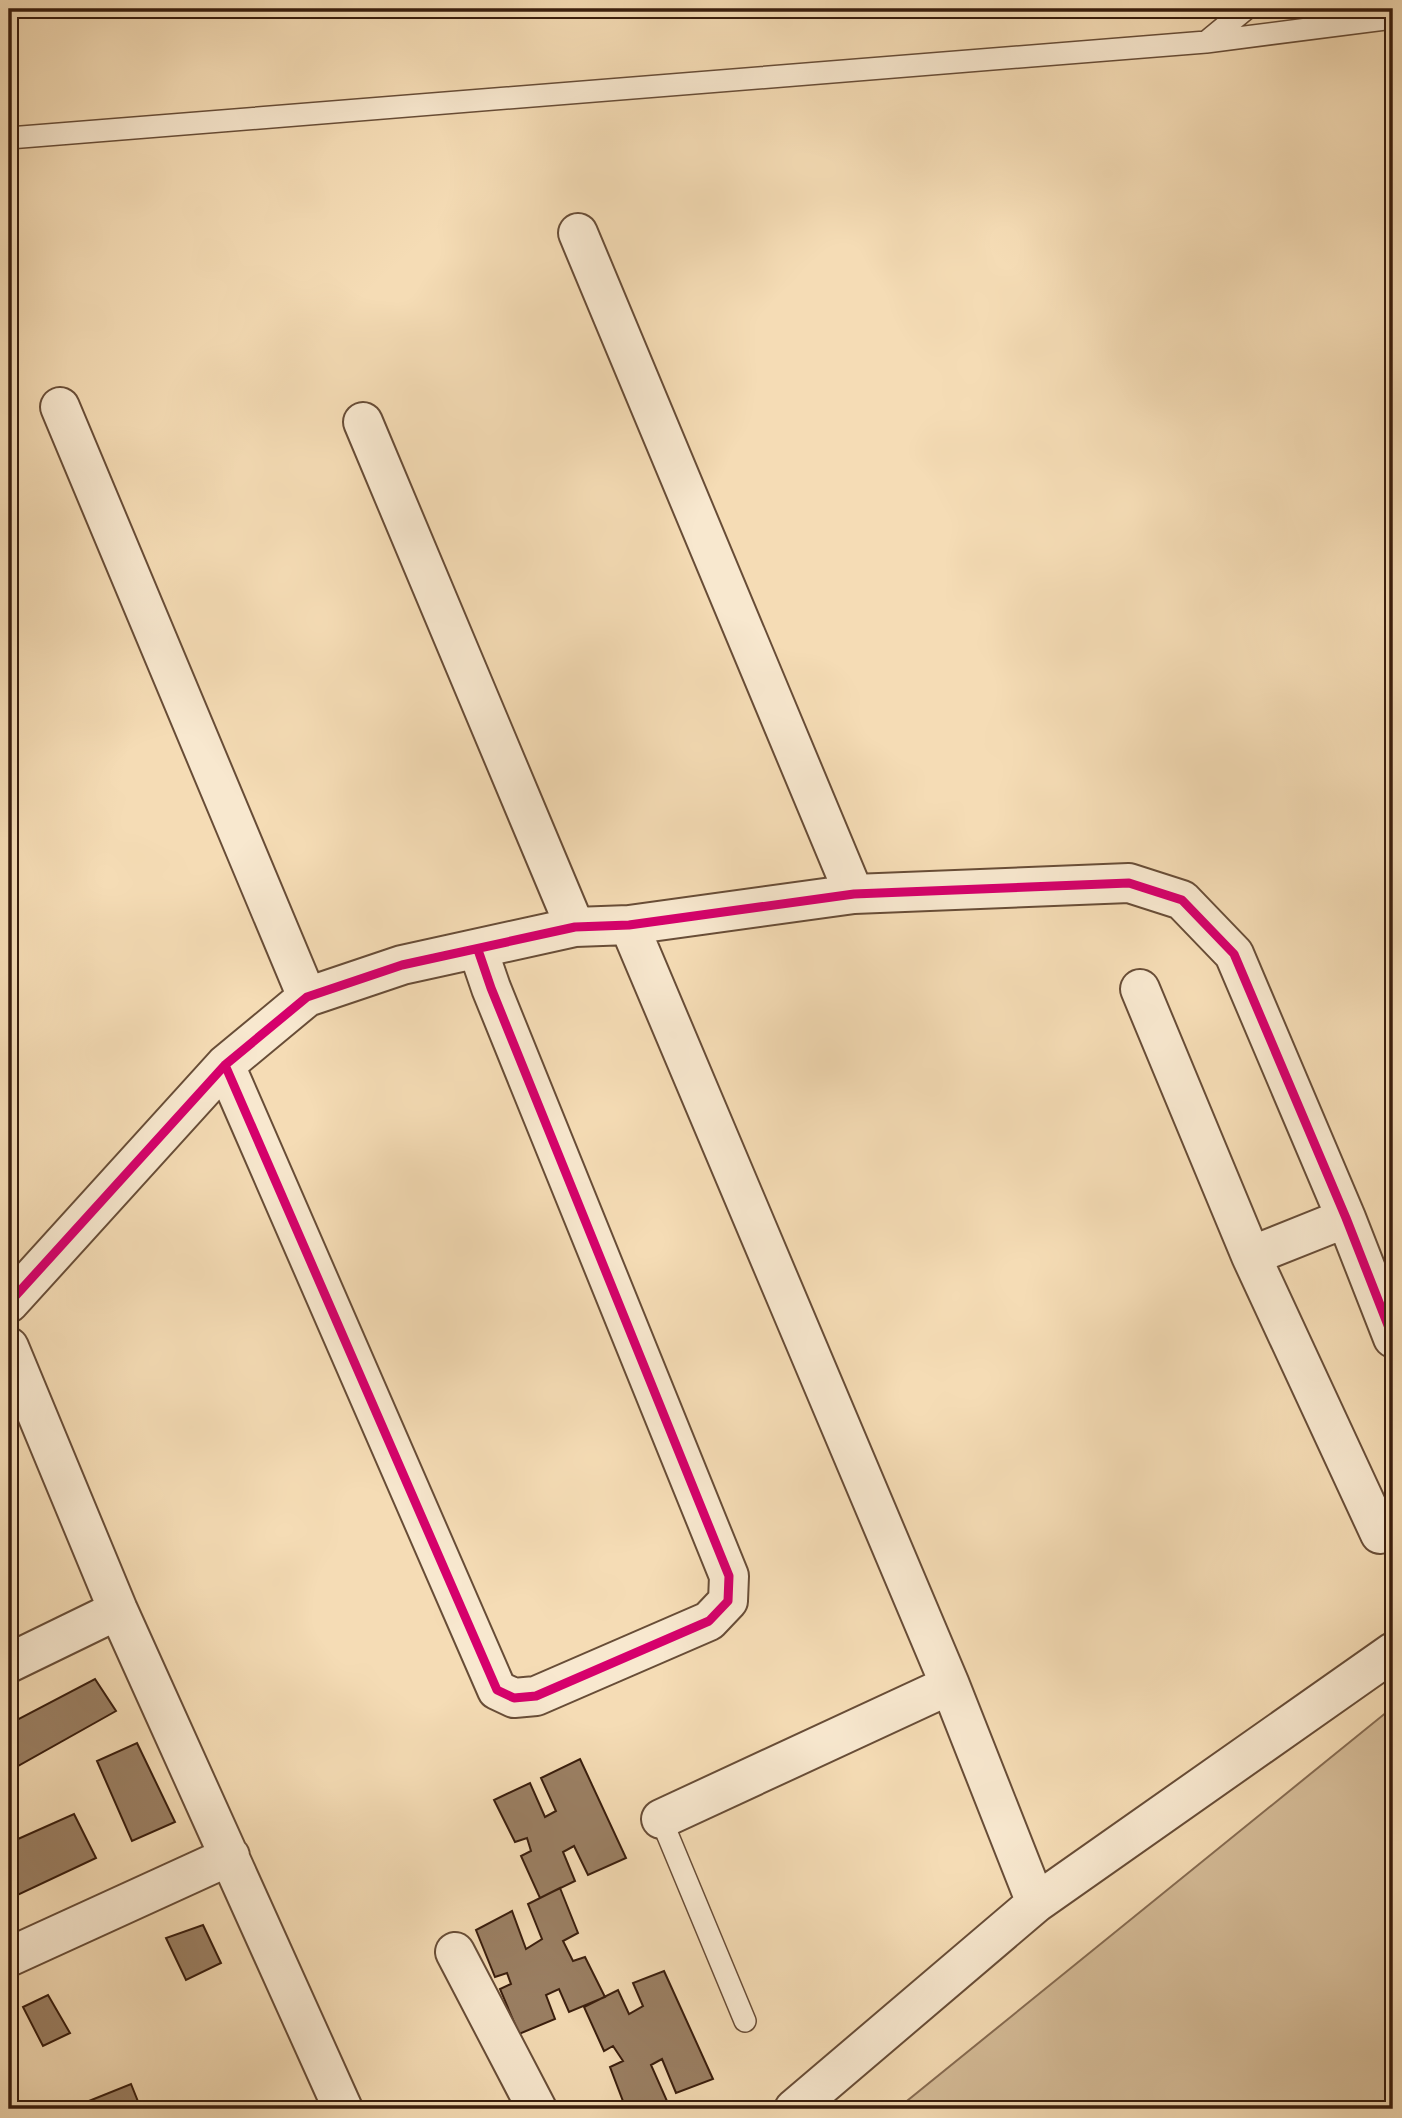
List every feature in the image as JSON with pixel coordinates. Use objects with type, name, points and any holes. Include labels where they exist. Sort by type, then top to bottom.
[{"type":"street","points":[[578,233],[855,894]]},
{"type":"street","points":[[60,407],[307,997]]},
{"type":"street","points":[[363,422],[575,928]]},
{"type":"street","points":[[9,1303],[225,1065],[307,997],[402,965],[575,928],[629,925],[855,894],[1129,883],[1182,900],[1234,954],[1346,1218],[1393,1338]]},
{"type":"street","points":[[629,925],[950,1685],[1036,1903]]},
{"type":"street","points":[[225,1065],[497,1690],[514,1698],[536,1696],[709,1622],[729,1601],[729,1576],[478,950]]},
{"type":"street","points":[[1140,989],[1251,1256],[1380,1534]]},
{"type":"street","points":[[1251,1256],[1346,1218]]},
{"type":"street","points":[[9,1347],[118,1610],[230,1856],[332,2106]]},
{"type":"street","points":[[9,1663],[118,1610]]},
{"type":"street","points":[[794,2109],[1036,1903],[1393,1653]]},
{"type":"street","points":[[660,1819],[950,1685]]},
{"type":"street","points":[[9,1957],[230,1856]]},
{"type":"street","points":[[455,1952],[537,2109]]},
{"type":"lane","points":[[1206,42],[1245,9]]},
{"type":"lane","points":[[9,138],[1206,42],[1393,18]]},
{"type":"lane","points":[[660,1819],[745,2021]]},
{"type":"shaded area","points":[[1393,1707],[1393,2109],[897,2109]]},
{"type":"building","points":[[95,1679],[116,1711],[9,1771],[9,1724]]},
{"type":"building","points":[[137,1743],[175,1822],[132,1841],[97,1761]]},
{"type":"building","points":[[580,1759],[626,1858],[588,1875],[574,1846],[563,1852],[575,1881],[540,1898],[521,1856],[531,1851],[527,1838],[515,1842],[494,1800],[530,1783],[545,1817],[556,1811],[541,1778]]},
{"type":"building","points":[[74,1814],[96,1858],[9,1899],[9,1843]]},
{"type":"building","points":[[560,1888],[578,1933],[563,1941],[573,1961],[585,1957],[605,1997],[569,2012],[559,1989],[546,1995],[555,2019],[519,2034],[500,1989],[511,1984],[507,1973],[495,1977],[476,1930],[512,1911],[526,1949],[542,1939],[528,1904]]},
{"type":"building","points":[[203,1925],[221,1963],[186,1980],[166,1938]]},
{"type":"building","points":[[664,1971],[713,2079],[676,2093],[662,2059],[651,2065],[667,2101],[652,2109],[626,2109],[610,2067],[623,2061],[613,2046],[604,2051],[584,2007],[618,1990],[629,2014],[643,2006],[633,1983]]},
{"type":"building","points":[[48,1995],[70,2033],[43,2046],[23,2007]]},
{"type":"building","points":[[131,2084],[141,2109],[69,2109]]},
{"type":"cycle path","points":[[9,1303],[225,1065],[307,997],[402,965],[575,927],[629,925],[854,894],[1129,883],[1182,900],[1234,954],[1346,1218],[1393,1338]]},
{"type":"cycle path","points":[[225,1065],[497,1690],[514,1698],[536,1696],[709,1621],[728,1601],[729,1576],[478,950]]}]
